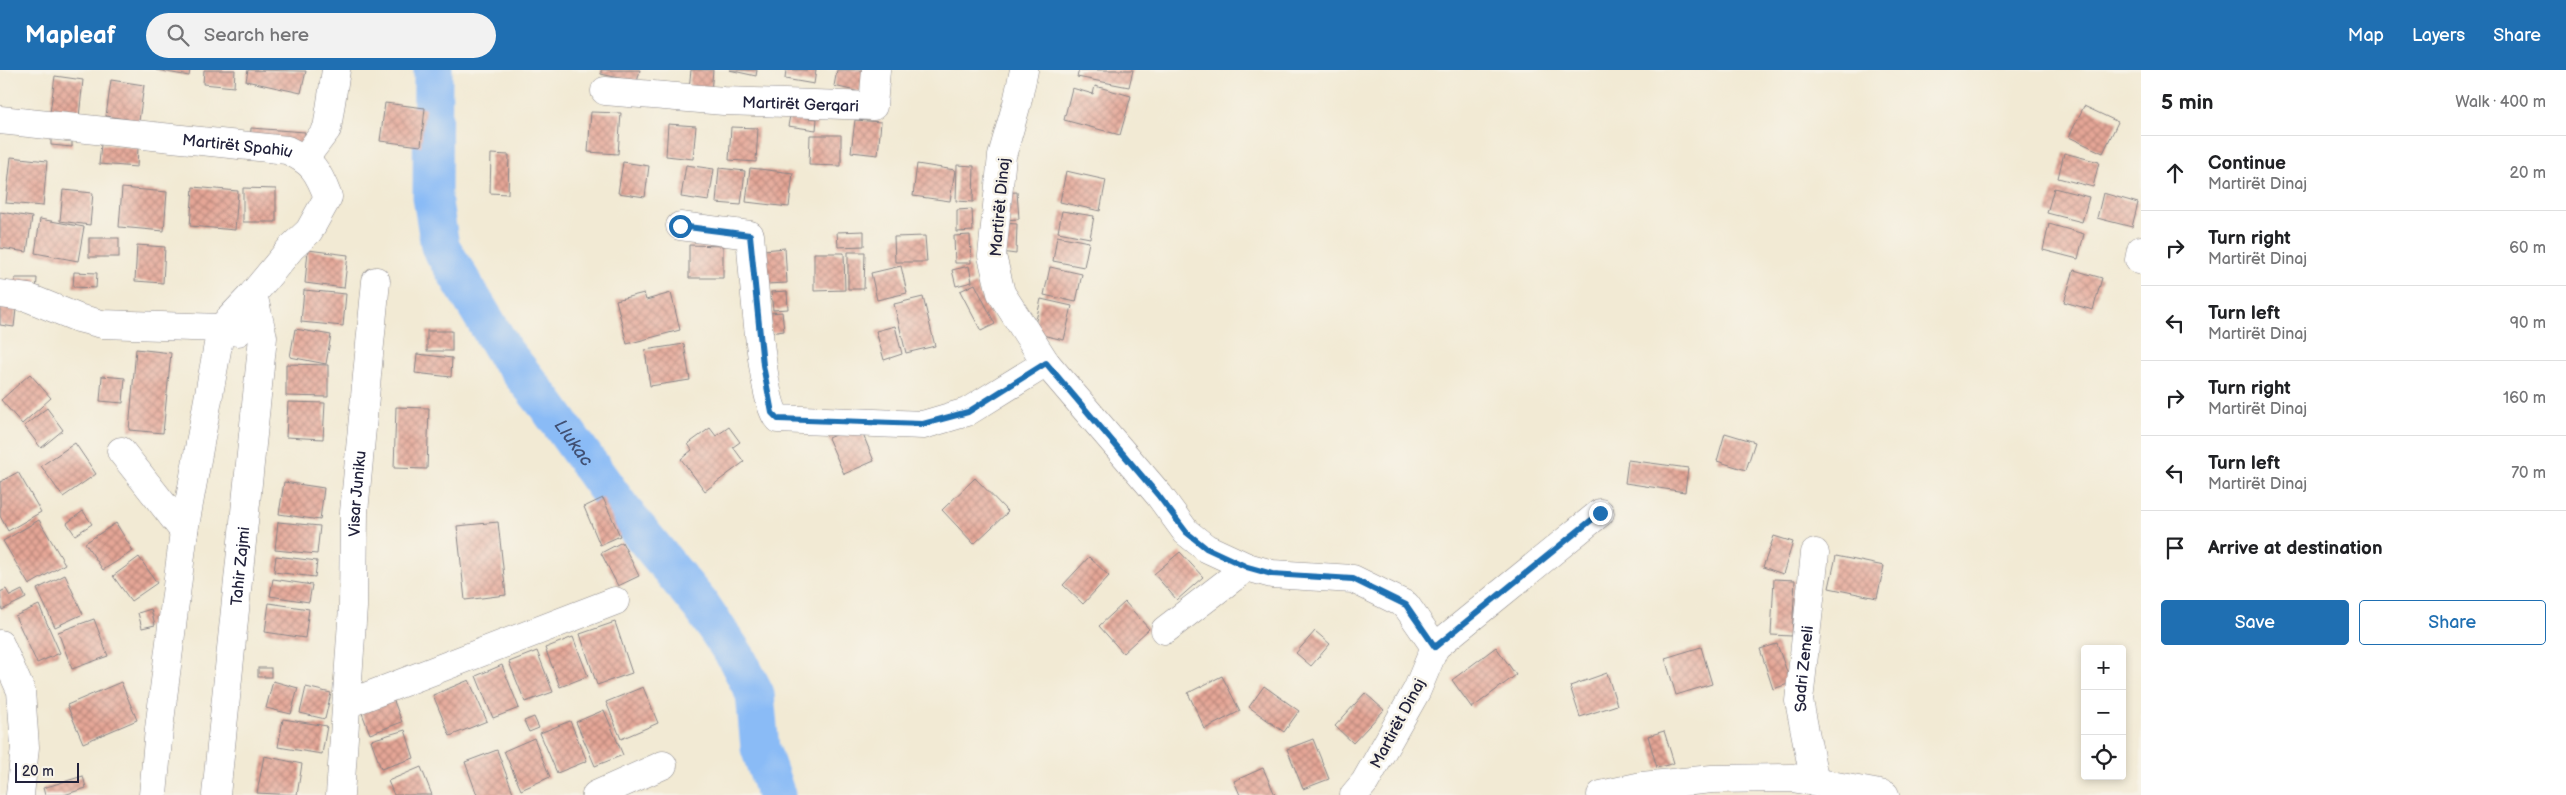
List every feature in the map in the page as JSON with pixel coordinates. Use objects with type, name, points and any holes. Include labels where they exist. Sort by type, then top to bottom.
[{"type":"street","points":[[305,158],[327,129],[336,70]]},
{"type":"street","name":"Martirët Gerqari","points":[[605,91],[693,99],[873,106],[876,70]]},
{"type":"street","name":"Martirët Dinaj","points":[[1024,70],[1018,103],[1002,156],[992,256],[1001,293],[1046,363],[1158,495],[1186,532],[1206,548],[1247,567],[1272,574],[1353,579],[1406,605],[1435,647]]},
{"type":"street","name":"Martirët Spahiu","points":[[0,120],[287,150],[305,158],[318,174],[328,197],[309,232],[276,265],[253,294]]},
{"type":"street","points":[[680,226],[750,235],[763,365],[772,413],[778,419],[923,424],[968,412],[1046,363]]},
{"type":"street","name":"Visar Juniku","points":[[340,795],[353,607],[354,512],[376,282]]},
{"type":"street","points":[[0,294],[29,298],[78,318],[102,324],[220,328],[264,338]]},
{"type":"street","points":[[154,795],[159,729],[184,531],[220,328],[253,294]]},
{"type":"street","name":"Tahir Zajmi","points":[[216,795],[264,338],[253,294]]},
{"type":"street","points":[[121,451],[184,531]]},
{"type":"street","name":"Martirët Dinaj","points":[[1354,795],[1365,782],[1413,698],[1435,647],[1600,513]]},
{"type":"street","name":"Sadri Zeneli","points":[[1815,553],[1799,701],[1815,783]]},
{"type":"street","points":[[1165,630],[1247,567]]},
{"type":"street","points":[[347,704],[615,601]]},
{"type":"street","points":[[0,644],[21,691],[25,747],[20,795]]},
{"type":"street","points":[[596,795],[663,765]]},
{"type":"street","points":[[1603,795],[1642,786],[1712,779],[1793,778],[1885,795]]},
{"type":"building","points":[[156,70],[190,70],[189,76]]},
{"type":"building","points":[[204,70],[235,70],[234,87],[203,84]]},
{"type":"building","points":[[248,70],[306,71],[301,93],[246,81]]},
{"type":"building","points":[[601,70],[640,70],[637,82],[601,74]]},
{"type":"building","points":[[691,70],[713,70],[711,92],[689,89]]},
{"type":"building","points":[[729,70],[757,70],[756,76]]},
{"type":"building","points":[[786,70],[816,70],[814,84],[785,79]]},
{"type":"building","points":[[837,70],[864,70],[860,92],[834,86]]},
{"type":"building","points":[[1079,70],[1133,70],[1129,87],[1077,77]]},
{"type":"building","points":[[55,76],[83,80],[79,117],[50,113]]},
{"type":"building","points":[[111,80],[144,85],[139,121],[106,116]]},
{"type":"building","points":[[1095,86],[1131,96],[1120,135],[1064,120],[1072,88],[1093,94]]},
{"type":"building","points":[[385,103],[425,108],[421,146],[380,141]]},
{"type":"building","points":[[2084,106],[2118,122],[2103,153],[2069,137]]},
{"type":"building","points":[[591,112],[621,113],[618,154],[588,152]]},
{"type":"building","points":[[790,116],[817,119],[816,130],[788,126]]},
{"type":"building","points":[[855,120],[881,122],[878,155],[851,152]]},
{"type":"building","points":[[668,124],[696,126],[693,159],[666,156]]},
{"type":"building","points":[[731,127],[758,128],[756,162],[729,160]]},
{"type":"building","points":[[251,128],[305,132],[304,148],[250,144]]},
{"type":"building","points":[[810,135],[841,135],[841,166],[809,165]]},
{"type":"building","points":[[51,138],[72,141],[72,147],[51,145]]},
{"type":"building","points":[[101,144],[138,148],[137,167],[99,164]]},
{"type":"building","points":[[2064,153],[2099,162],[2093,187],[2058,178]]},
{"type":"building","points":[[491,154],[509,155],[508,194],[490,193]]},
{"type":"building","points":[[11,157],[47,161],[43,206],[6,203]]},
{"type":"building","points":[[623,162],[649,166],[645,197],[618,193]]},
{"type":"building","points":[[917,164],[955,170],[950,201],[913,196]]},
{"type":"building","points":[[686,165],[714,169],[709,201],[681,197]]},
{"type":"building","points":[[957,165],[974,166],[973,202],[956,201]]},
{"type":"building","points":[[719,168],[745,171],[741,205],[716,203]]},
{"type":"building","points":[[750,168],[793,173],[789,207],[746,202]]},
{"type":"building","points":[[1066,171],[1106,180],[1100,211],[1060,202]]},
{"type":"building","points":[[193,187],[238,191],[235,230],[190,226]]},
{"type":"building","points":[[122,188],[167,192],[164,231],[119,227]]},
{"type":"building","points":[[243,188],[276,189],[276,222],[243,222]]},
{"type":"building","points":[[2054,188],[2089,197],[2082,222],[2047,213]]},
{"type":"building","points":[[63,190],[93,193],[90,225],[60,221]]},
{"type":"building","points":[[1017,192],[1019,219],[1004,220],[1003,193]]},
{"type":"building","points":[[2103,193],[2138,203],[2132,227],[2097,218]]},
{"type":"building","points":[[972,209],[973,231],[957,232],[957,210]]},
{"type":"building","points":[[1062,211],[1094,216],[1090,238],[1058,232]]},
{"type":"building","points":[[0,212],[32,217],[27,252],[0,248]]},
{"type":"building","points":[[40,219],[84,227],[78,261],[35,253]]},
{"type":"building","points":[[1002,223],[1017,224],[1016,254],[1001,252]]},
{"type":"building","points":[[2049,224],[2084,234],[2078,259],[2043,250]]},
{"type":"building","points":[[864,231],[864,246],[838,247],[837,232]]},
{"type":"building","points":[[970,235],[971,263],[955,263],[954,236]]},
{"type":"building","points":[[925,236],[927,262],[895,262],[894,237]]},
{"type":"building","points":[[1057,236],[1089,242],[1084,267],[1053,261]]},
{"type":"building","points":[[89,238],[119,238],[119,257],[89,257]]},
{"type":"building","points":[[137,245],[165,247],[163,283],[135,281]]},
{"type":"building","points":[[689,245],[723,246],[723,278],[689,278]]},
{"type":"building","points":[[785,248],[787,283],[766,284],[764,250]]},
{"type":"building","points":[[308,250],[348,255],[344,288],[305,283]]},
{"type":"building","points":[[848,252],[865,252],[864,289],[848,289]]},
{"type":"building","points":[[814,253],[844,253],[845,290],[814,291]]},
{"type":"building","points":[[901,266],[907,293],[877,300],[871,273]]},
{"type":"building","points":[[969,266],[972,282],[956,286],[952,270]]},
{"type":"building","points":[[1050,267],[1082,274],[1076,302],[1044,295]]},
{"type":"building","points":[[2074,270],[2102,278],[2093,310],[2064,302]]},
{"type":"building","points":[[74,272],[97,273],[96,288],[73,287]]},
{"type":"building","points":[[15,278],[37,278],[36,294],[14,293]]},
{"type":"building","points":[[975,284],[995,324],[981,331],[960,291]]},
{"type":"building","points":[[304,290],[346,294],[343,326],[301,322]]},
{"type":"building","points":[[787,291],[788,309],[773,310],[771,292]]},
{"type":"building","points":[[644,293],[646,300],[671,293],[680,330],[627,344],[616,300]]},
{"type":"building","points":[[923,297],[935,346],[906,353],[894,304]]},
{"type":"building","points":[[0,298],[17,300],[14,327],[0,325]]},
{"type":"building","points":[[1041,299],[1072,306],[1064,340],[1033,333]]},
{"type":"building","points":[[782,312],[784,331],[771,333],[769,313]]},
{"type":"building","points":[[895,326],[902,354],[884,360],[876,331]]},
{"type":"building","points":[[295,329],[331,335],[326,364],[290,357]]},
{"type":"building","points":[[427,331],[452,331],[452,351],[427,351]]},
{"type":"building","points":[[684,344],[690,380],[650,386],[645,350]]},
{"type":"building","points":[[136,349],[171,353],[163,433],[129,430]]},
{"type":"building","points":[[417,354],[452,358],[451,377],[415,373]]},
{"type":"building","points":[[286,364],[328,365],[328,397],[286,396]]},
{"type":"building","points":[[30,374],[51,398],[22,424],[1,400]]},
{"type":"building","points":[[102,376],[125,378],[123,403],[100,401]]},
{"type":"building","points":[[288,402],[325,403],[323,439],[286,437]]},
{"type":"building","points":[[396,407],[429,408],[427,469],[394,468]]},
{"type":"building","points":[[47,408],[63,430],[41,448],[24,426]]},
{"type":"building","points":[[859,425],[874,461],[844,474],[828,438]]},
{"type":"building","points":[[729,427],[740,442],[733,447],[744,462],[705,491],[681,459],[692,450],[688,444],[710,428],[716,436]]},
{"type":"building","points":[[1725,433],[1755,442],[1746,470],[1717,461]]},
{"type":"building","points":[[75,443],[96,474],[63,497],[41,466]]},
{"type":"building","points":[[1628,460],[1688,468],[1685,492],[1625,483]]},
{"type":"building","points":[[18,472],[41,512],[8,531],[0,516],[0,482]]},
{"type":"building","points":[[975,478],[1008,512],[974,544],[942,510]]},
{"type":"building","points":[[284,482],[324,488],[320,520],[279,514]]},
{"type":"building","points":[[603,498],[620,536],[600,545],[584,507]]},
{"type":"building","points":[[83,511],[92,524],[75,535],[67,523]]},
{"type":"building","points":[[39,520],[65,564],[29,585],[3,541]]},
{"type":"building","points":[[278,522],[320,526],[317,554],[275,550]]},
{"type":"building","points":[[498,522],[506,595],[465,600],[457,526]]},
{"type":"building","points":[[116,523],[133,551],[103,570],[85,543]]},
{"type":"building","points":[[1774,536],[1793,542],[1783,574],[1763,567]]},
{"type":"building","points":[[622,542],[639,576],[618,586],[601,553]]},
{"type":"building","points":[[1180,552],[1203,577],[1177,600],[1154,574]]},
{"type":"building","points":[[276,556],[317,561],[315,577],[274,572]]},
{"type":"building","points":[[1836,556],[1884,566],[1877,598],[1829,588]]},
{"type":"building","points":[[139,557],[157,583],[131,601],[113,576]]},
{"type":"building","points":[[1089,557],[1109,576],[1083,604],[1063,585]]},
{"type":"building","points":[[65,575],[83,614],[55,627],[37,589]]},
{"type":"building","points":[[273,579],[312,585],[309,602],[270,596]]},
{"type":"building","points":[[1774,579],[1795,580],[1792,636],[1771,635]]},
{"type":"building","points":[[6,589],[10,596],[22,590],[26,598],[2,610],[0,592]]},
{"type":"building","points":[[1125,602],[1149,629],[1123,653],[1099,626]]},
{"type":"building","points":[[269,603],[309,609],[305,638],[265,632]]},
{"type":"building","points":[[39,605],[60,653],[37,663],[15,616]]},
{"type":"building","points":[[151,609],[155,625],[142,628],[138,613]]},
{"type":"building","points":[[94,619],[108,656],[72,669],[58,632]]},
{"type":"building","points":[[615,622],[632,673],[597,685],[580,634]]},
{"type":"building","points":[[1315,631],[1330,644],[1311,666],[1296,653]]},
{"type":"building","points":[[573,637],[588,676],[560,687],[545,648]]},
{"type":"building","points":[[1777,644],[1791,683],[1773,689],[1760,649]]},
{"type":"building","points":[[1496,647],[1516,675],[1472,708],[1452,680]]},
{"type":"building","points":[[1701,647],[1712,684],[1676,695],[1665,658]]},
{"type":"building","points":[[537,651],[553,692],[525,702],[509,662]]},
{"type":"building","points":[[502,665],[519,708],[493,718],[476,676]]},
{"type":"building","points":[[258,668],[271,668],[271,677],[258,677]]},
{"type":"building","points":[[1607,673],[1617,705],[1580,717],[1570,686]]},
{"type":"building","points":[[1222,676],[1240,711],[1205,729],[1188,693]]},
{"type":"building","points":[[469,680],[487,721],[450,736],[433,695]]},
{"type":"building","points":[[273,681],[298,688],[291,714],[266,708]]},
{"type":"building","points":[[121,682],[137,720],[83,743],[67,705]]},
{"type":"building","points":[[1264,686],[1299,711],[1284,732],[1249,707]]},
{"type":"building","points":[[306,687],[331,693],[325,719],[300,713]]},
{"type":"building","points":[[643,687],[658,723],[621,739],[606,702]]},
{"type":"building","points":[[1365,693],[1384,710],[1353,743],[1335,726]]},
{"type":"building","points":[[392,696],[402,722],[370,734],[360,708]]},
{"type":"building","points":[[604,710],[623,755],[595,766],[576,722]]},
{"type":"building","points":[[534,717],[539,728],[529,732],[524,721]]},
{"type":"building","points":[[283,719],[327,726],[322,754],[278,747]]},
{"type":"building","points":[[570,721],[587,761],[557,773],[540,733]]},
{"type":"building","points":[[405,730],[414,758],[381,769],[371,740]]},
{"type":"building","points":[[1664,731],[1674,763],[1657,768],[1648,736]]},
{"type":"building","points":[[534,738],[550,777],[521,790],[504,751]]},
{"type":"building","points":[[1313,739],[1329,779],[1303,789],[1287,749]]},
{"type":"building","points":[[497,750],[514,795],[477,795],[465,762]]},
{"type":"building","points":[[264,756],[302,764],[297,795],[257,793]]},
{"type":"building","points":[[421,767],[432,795],[394,795],[388,781]]},
{"type":"building","points":[[1263,768],[1275,795],[1240,795],[1234,781]]},
{"type":"building","points":[[83,776],[86,788],[64,795],[45,795],[43,788]]},
{"type":"waterway","name":"Llukac","points":[[433,70],[432,197],[440,246],[505,353],[546,404],[622,510],[702,607],[736,657],[755,694],[760,748],[776,795]]},
{"type":"route","points":[[680,226],[750,235],[763,365],[772,413],[778,419],[923,424],[968,412],[1046,363],[1066,389],[1158,495],[1186,532],[1206,548],[1247,567],[1272,574],[1353,579],[1381,591],[1406,605],[1435,647],[1600,513]]}]
